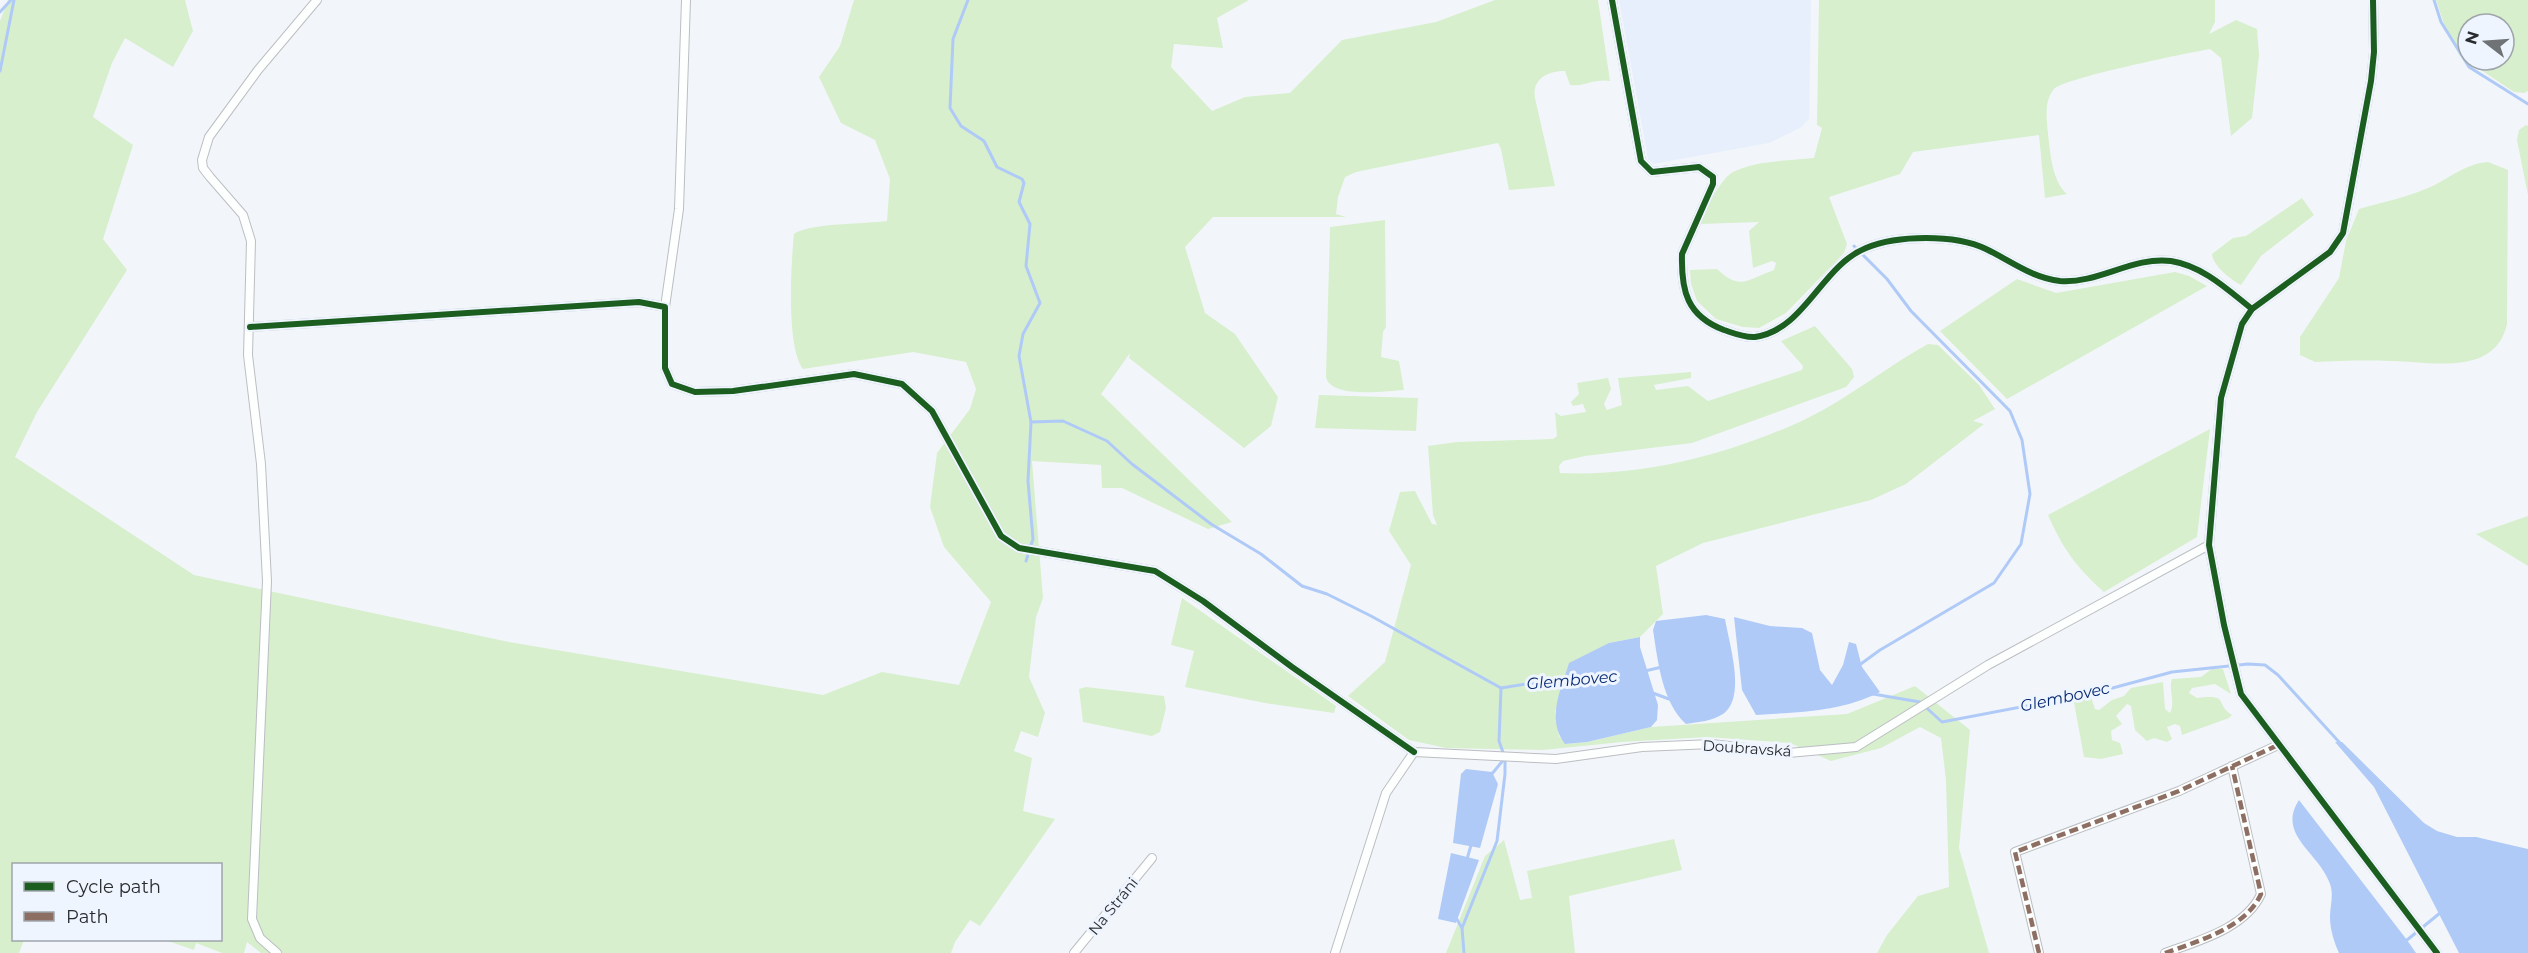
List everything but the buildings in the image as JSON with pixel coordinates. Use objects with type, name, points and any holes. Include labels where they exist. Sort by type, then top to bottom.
[{"type":"street","points":[[277,953],[260,938],[252,919],[252,875],[267,580],[261,464],[248,355],[250,241],[243,215],[203,168],[203,151],[209,137],[258,70],[317,0]]},
{"type":"street","points":[[686,0],[679,209],[665,307],[665,368],[672,384],[695,392],[733,391],[854,374],[902,384],[932,411],[1001,536],[1019,548],[1155,571],[1203,600],[1292,668],[1414,752],[1386,793],[1335,953]]},
{"type":"street","points":[[1612,0],[1641,161],[1652,172],[1699,167],[1713,177],[1713,184],[1682,254],[1684,291],[1696,313],[1708,323],[1753,337],[1773,331],[1790,319],[1853,254],[1868,247],[1923,238],[1962,241],[1984,248],[2028,272],[2064,281],[2088,280],[2138,264],[2169,261],[2190,266],[2208,276],[2252,309]]},
{"type":"street","points":[[2373,0],[2374,52],[2371,81],[2343,233],[2330,252],[2252,309],[2242,324],[2234,344],[2221,398],[2209,545],[2224,625],[2241,694],[2437,953]]},
{"type":"street","points":[[250,327],[639,302],[665,307]]},
{"type":"street","name":"Doubravská","points":[[1414,752],[1556,759],[1653,746],[1712,744],[1788,753],[1857,747],[1988,665],[2209,545]]},
{"type":"street","points":[[2039,953],[2015,852],[2178,791],[2278,745]]},
{"type":"street","points":[[2165,953],[2242,919],[2255,909],[2262,894],[2232,766]]},
{"type":"street","name":"Na Stráni","points":[[1074,953],[1152,858]]},
{"type":"shaded area","points":[[1619,0],[1811,0],[1809,119],[1800,128],[1769,143],[1653,164],[1648,159]]},
{"type":"green space","points":[[8,0],[185,0],[193,31],[173,67],[125,38],[112,63],[93,117],[133,145],[103,239],[127,270],[37,412],[15,457],[194,575],[509,642],[823,695],[882,672],[959,685],[991,602],[944,547],[930,507],[937,453],[970,409],[976,389],[966,362],[913,352],[803,369],[794,343],[791,304],[794,234],[801,230],[824,226],[887,221],[890,179],[875,140],[841,123],[819,77],[840,46],[854,0],[1249,0],[1217,18],[1223,48],[1174,44],[1171,67],[1212,111],[1245,97],[1290,93],[1342,40],[1436,22],[1495,0],[1598,0],[1610,81],[1570,85],[1565,71],[1558,71],[1538,81],[1535,98],[1555,186],[1509,190],[1498,143],[1356,172],[1345,177],[1338,197],[1336,214],[1346,217],[1213,217],[1185,247],[1205,313],[1235,334],[1278,397],[1271,426],[1244,448],[1129,358],[1130,353],[1101,394],[1232,522],[1208,529],[1122,488],[1102,488],[1101,465],[1032,461],[1043,598],[1036,617],[1029,677],[1045,713],[1038,737],[1021,731],[1014,751],[1032,758],[1023,811],[1055,819],[980,926],[970,920],[955,942],[951,953],[261,953],[247,942],[244,953],[222,953],[196,943],[194,950],[168,941],[222,941],[222,863],[12,863],[12,941],[24,941],[19,953],[0,953],[0,21]]},
{"type":"green space","points":[[1819,0],[2215,0],[2215,22],[2209,34],[2236,20],[2257,29],[2259,55],[2252,118],[2231,136],[2221,58],[2210,49],[2127,66],[2063,84],[2050,94],[2047,115],[2054,171],[2059,184],[2067,194],[2045,198],[2039,135],[1913,152],[1900,174],[1829,197],[1847,244],[1844,253],[1786,313],[1759,328],[1743,327],[1716,319],[1697,301],[1691,284],[1690,270],[1717,269],[1732,280],[1744,282],[1774,270],[1776,263],[1772,261],[1753,268],[1749,231],[1759,222],[1700,224],[1719,187],[1733,172],[1762,163],[1814,158],[1822,128],[1817,125]]},
{"type":"green space","points":[[2436,0],[2528,0],[2528,91],[2514,92],[2484,72],[2516,72],[2516,12],[2456,12],[2456,49],[2446,30]]},
{"type":"green space","points":[[2528,126],[2528,195],[2517,140],[2519,130]]},
{"type":"green space","points":[[2488,162],[2508,170],[2507,324],[2500,341],[2489,353],[2458,363],[2441,364],[2370,361],[2315,362],[2300,355],[2300,337],[2339,278],[2346,241],[2359,209],[2419,191],[2464,169]]},
{"type":"green space","points":[[2302,198],[2314,215],[2261,256],[2241,285],[2219,268],[2212,254],[2233,238],[2246,236]]},
{"type":"green space","points":[[1385,220],[1386,327],[1383,332],[1381,357],[1399,361],[1404,390],[1348,391],[1330,384],[1326,377],[1330,227]]},
{"type":"green space","points":[[2175,272],[2189,276],[2207,286],[2007,399],[1940,331],[2017,279],[2056,293]]},
{"type":"green space","points":[[1815,326],[1852,369],[1854,377],[1846,387],[1692,443],[1585,456],[1563,461],[1559,466],[1560,473],[1621,472],[1651,468],[1739,446],[1813,416],[1928,344],[1938,345],[1979,385],[1995,409],[1973,421],[1984,424],[1906,484],[1871,500],[1703,543],[1656,566],[1663,614],[1640,637],[1609,643],[1555,711],[1559,736],[1566,744],[1587,742],[1651,727],[1847,714],[1915,686],[1970,730],[1959,848],[1989,953],[1877,953],[1887,935],[1918,896],[1949,887],[1946,780],[1941,738],[1920,727],[1881,748],[1831,761],[1790,743],[1707,737],[1543,750],[1446,748],[1409,740],[1348,696],[1385,662],[1411,565],[1389,531],[1400,492],[1415,491],[1432,524],[1437,525],[1433,515],[1428,446],[1457,442],[1553,439],[1557,436],[1555,412],[1561,416],[1586,412],[1583,404],[1573,406],[1571,402],[1579,394],[1577,383],[1608,378],[1611,389],[1604,404],[1607,410],[1622,405],[1618,378],[1691,372],[1691,378],[1654,385],[1656,390],[1688,386],[1708,401],[1802,370],[1803,366],[1781,341]]},
{"type":"green space","points":[[1319,395],[1418,398],[1416,431],[1315,428]]},
{"type":"green space","points":[[2210,429],[2197,537],[2104,592],[2071,557],[2048,515]]},
{"type":"green space","points":[[2528,516],[2528,566],[2476,534]]},
{"type":"green space","points":[[1182,598],[1336,706],[1334,713],[1265,703],[1185,687],[1194,651],[1171,645]]},
{"type":"green space","points":[[2213,668],[2223,669],[2231,694],[2215,684],[2192,688],[2189,693],[2197,698],[2214,697],[2218,699],[2232,715],[2229,718],[2182,735],[2180,726],[2175,724],[2167,727],[2172,739],[2167,742],[2154,738],[2147,741],[2135,730],[2131,706],[2127,704],[2116,716],[2122,724],[2111,731],[2112,740],[2120,743],[2123,754],[2101,759],[2084,757],[2073,697],[2090,694],[2095,709],[2099,710],[2112,700],[2124,696],[2131,688],[2163,682],[2165,709],[2170,713],[2172,679],[2201,677]]},
{"type":"green space","points":[[1086,687],[1164,696],[1166,708],[1160,732],[1152,736],[1083,722],[1079,689]]},
{"type":"green space","points":[[1674,839],[1682,870],[1569,896],[1575,953],[1446,953],[1485,856],[1504,840],[1520,900],[1532,898],[1527,871]]},
{"type":"water","points":[[1706,615],[1725,619],[1734,670],[1734,696],[1730,706],[1723,714],[1710,720],[1686,724],[1671,705],[1666,693],[1659,668],[1653,630],[1656,621]]},
{"type":"water","points":[[1734,617],[1770,626],[1802,628],[1812,633],[1820,670],[1832,685],[1843,665],[1849,642],[1856,644],[1862,667],[1880,692],[1850,704],[1835,707],[1804,712],[1756,715],[1742,690]]},
{"type":"water","points":[[1640,637],[1640,647],[1658,705],[1657,720],[1651,727],[1587,742],[1565,744],[1556,724],[1556,714],[1559,693],[1569,663],[1609,643]]},
{"type":"water","points":[[2335,742],[2342,742],[2424,823],[2437,831],[2457,837],[2476,837],[2528,849],[2528,953],[2459,953],[2374,787]]},
{"type":"water","points":[[1466,769],[1492,772],[1498,784],[1480,848],[1453,843],[1461,774]]},
{"type":"water","points":[[2299,800],[2416,953],[2339,953],[2331,926],[2330,884],[2318,863],[2302,844],[2293,824],[2293,812]]},
{"type":"water","points":[[1451,853],[1479,860],[1456,923],[1438,919]]},
{"type":"waterway","points":[[0,12],[11,0]]},
{"type":"waterway","points":[[0,71],[14,0]]},
{"type":"waterway","name":"Glembovec","points":[[968,0],[953,39],[950,108],[961,126],[984,141],[997,167],[1022,179],[1024,183],[1019,202],[1030,224],[1026,266],[1040,303],[1023,334],[1019,356],[1031,422],[1063,421],[1107,441],[1132,464],[1211,524],[1261,554],[1302,586],[1327,594],[1371,616],[1501,688],[1538,682],[1558,683],[1566,680]]},
{"type":"waterway","points":[[2434,0],[2441,22],[2469,67],[2528,104]]},
{"type":"waterway","points":[[1854,246],[1887,279],[1911,311],[2010,411],[2022,440],[2030,494],[2021,544],[1994,583],[1880,650],[1858,666]]},
{"type":"waterway","points":[[1026,561],[1033,539],[1028,481],[1031,422]]},
{"type":"waterway","name":"Glembovec","points":[[1873,694],[1920,702],[1942,722],[2094,693],[2172,672],[2248,664],[2265,665],[2278,675],[2340,743]]},
{"type":"waterway","points":[[1645,671],[1662,667]]},
{"type":"waterway","points":[[1464,953],[1462,928],[1497,841],[1505,774],[1505,758],[1499,741],[1501,688]]},
{"type":"waterway","name":"Glembovec","points":[[1650,692],[1669,699]]},
{"type":"waterway","points":[[1491,775],[1505,758]]},
{"type":"waterway","points":[[1467,859],[1472,842]]},
{"type":"waterway","name":"Glembovec","points":[[2407,940],[2440,913]]},
{"type":"waterway","points":[[1455,916],[1462,928]]},
{"type":"marked path","points":[[2039,953],[2015,852],[2179,791],[2278,745]]},
{"type":"marked path","points":[[2165,953],[2220,932],[2244,916],[2261,894],[2232,766]]},
{"type":"cycle path","points":[[1612,0],[1641,161],[1652,172],[1699,167],[1713,177],[1713,184],[1682,254],[1682,267],[1685,291],[1694,310],[1724,330],[1747,337],[1772,332],[1787,323],[1800,311],[1850,257],[1879,244],[1926,238],[1973,244],[2031,273],[2060,281],[2088,278],[2143,262],[2171,261],[2204,273],[2252,309]]},
{"type":"cycle path","points":[[2373,0],[2374,52],[2371,81],[2343,233],[2330,252],[2252,309],[2242,324],[2221,398],[2209,545],[2224,625],[2241,694],[2437,953]]},
{"type":"cycle path","points":[[250,327],[639,302],[665,307],[665,368],[672,384],[695,392],[733,391],[854,374],[902,384],[932,411],[1001,536],[1019,548],[1155,571],[1203,601],[1292,667],[1414,752]]}]
